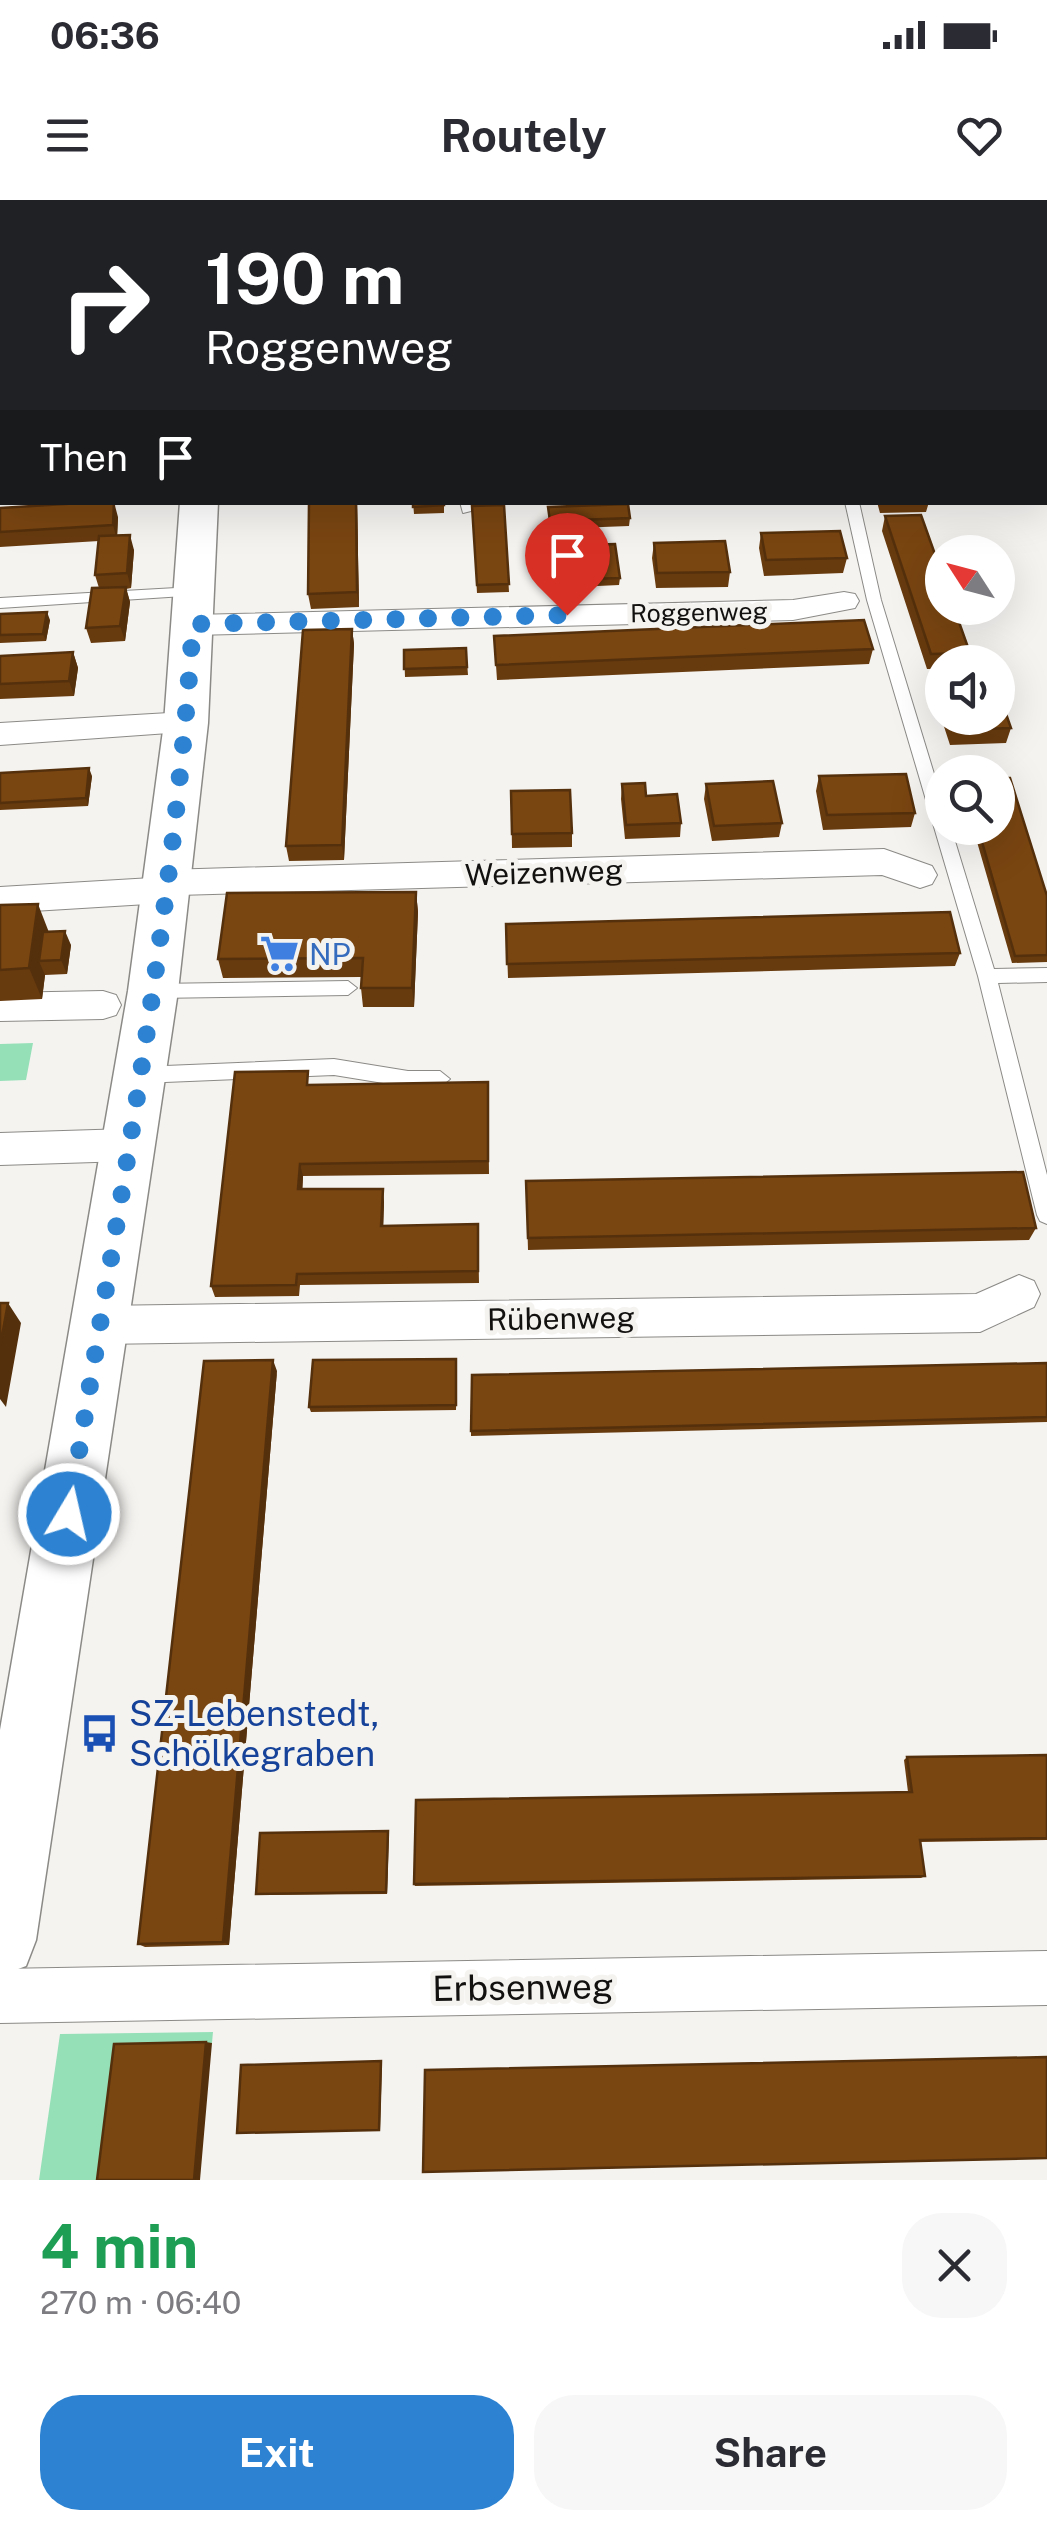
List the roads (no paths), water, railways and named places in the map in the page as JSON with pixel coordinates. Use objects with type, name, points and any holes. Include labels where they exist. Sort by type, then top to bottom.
[{"type":"street","points":[[0,1940],[153,991],[186,724],[199,505]]},
{"type":"street","name":"Roggenweg","points":[[194,608],[792,610],[859,600]]},
{"type":"street","points":[[0,734],[186,724]]},
{"type":"street","name":"Weizenweg","points":[[0,900],[165,886],[884,862],[920,875]]},
{"type":"street","points":[[0,1007],[103,1005]]},
{"type":"street","points":[[0,1149],[127,1146]]},
{"type":"street","name":"Rübenweg","points":[[99,1325],[980,1313],[1033,1293]]},
{"type":"street","name":"Erbsenweg","points":[[0,1996],[1047,1978]]},
{"type":"lane","points":[[852,505],[859,600],[956,872],[987,976],[1047,1215]]},
{"type":"lane","points":[[0,603],[194,608]]},
{"type":"lane","points":[[920,875],[956,872]]},
{"type":"lane","points":[[987,976],[1047,975]]},
{"type":"lane","points":[[153,991],[348,988]]},
{"type":"lane","points":[[139,1075],[334,1067],[440,1080]]},
{"type":"place","name":"NP","points":[[279,954]]},
{"type":"place","name":"SZ-Lebenstedt, Schölkegraben","points":[[99,1733]]}]
